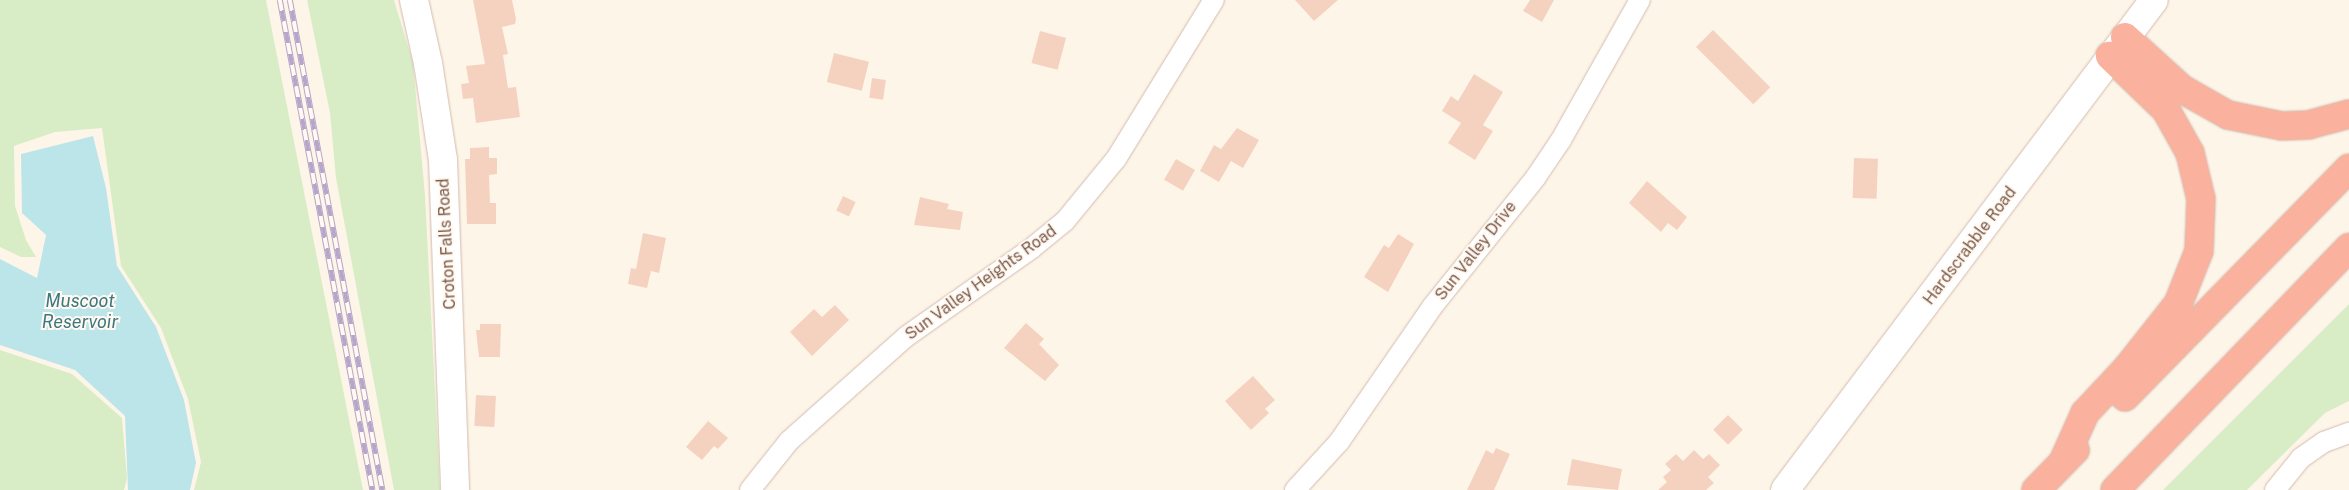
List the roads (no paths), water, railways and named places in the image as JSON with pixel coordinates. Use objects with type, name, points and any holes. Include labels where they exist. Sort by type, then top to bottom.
[{"type":"highway","points":[[2118,47],[2182,89],[2228,116],[2282,126],[2308,125],[2349,114]]},
{"type":"highway","points":[[2063,462],[2085,413],[2138,354],[2178,304],[2199,251],[2201,199],[2190,153],[2166,110],[2118,47]]},
{"type":"highway","points":[[2036,490],[2349,168]]},
{"type":"highway","points":[[2115,490],[2349,248]]},
{"type":"main road","name":"Croton Falls Road","points":[[414,0],[428,63],[443,160],[455,490]]},
{"type":"main road","name":"Hardscrabble Road","points":[[1785,490],[2154,0]]},
{"type":"street","name":"Sun Valley Heights Road","points":[[750,490],[788,441],[907,336],[1032,248],[1070,215],[1116,159],[1214,0]]},
{"type":"street","name":"Sun Valley Drive","points":[[1295,490],[1339,442],[1448,286],[1536,177],[1561,140],[1640,0]]},
{"type":"street","points":[[2275,490],[2301,458],[2324,442],[2349,433]]},
{"type":"water","name":"Muscoot Reservoir","points":[[93,136],[106,188],[117,266],[156,327],[184,400],[196,463],[190,490],[128,490],[125,416],[75,370],[0,345],[0,259],[37,278],[46,235],[22,213],[21,154]]},
{"type":"railway","points":[[280,0],[373,490]]},
{"type":"railway","points":[[290,0],[383,490]]}]
